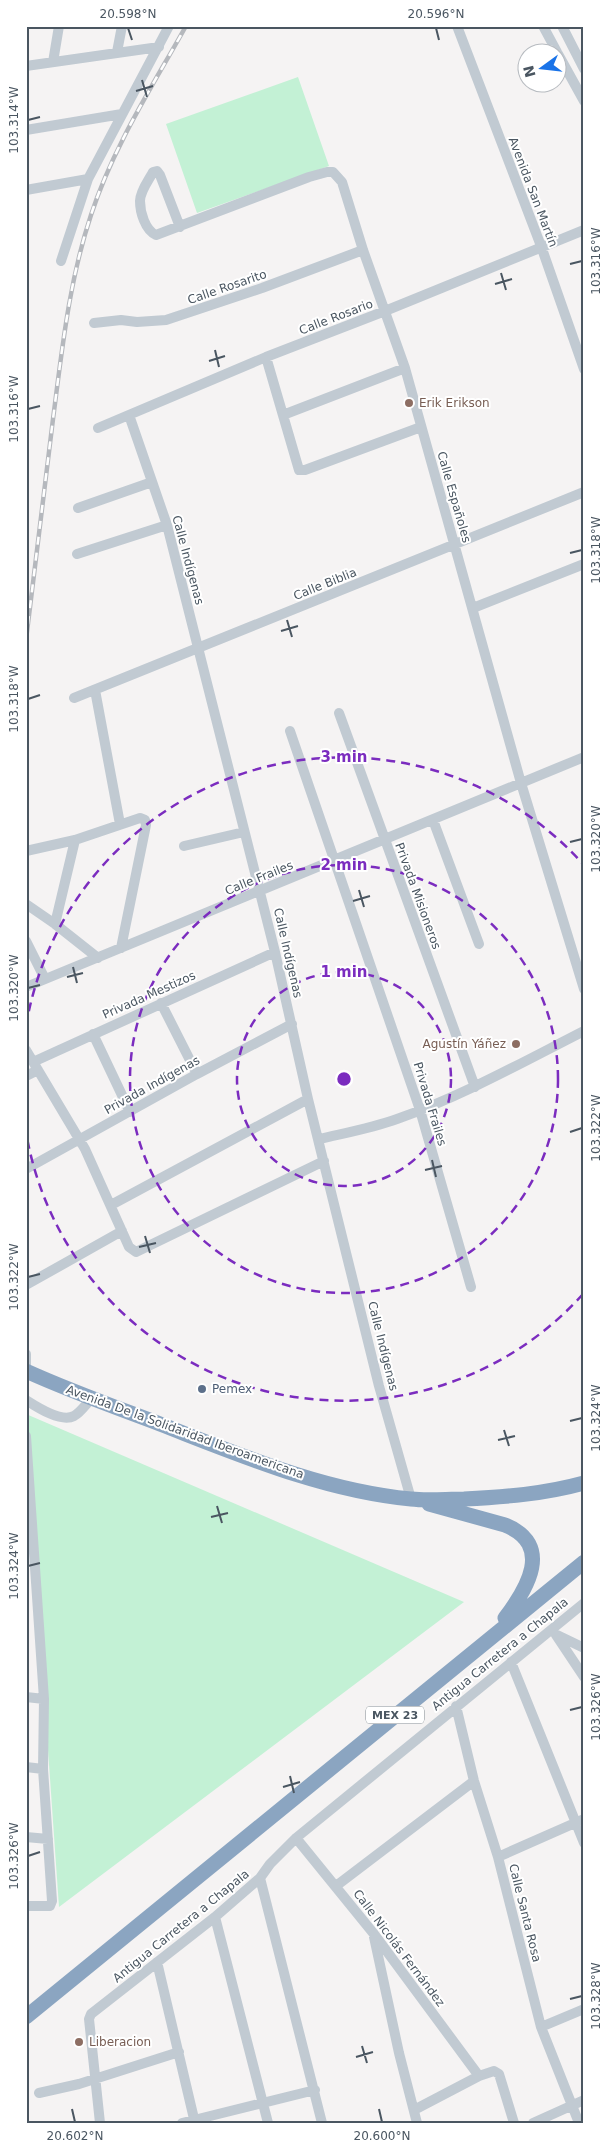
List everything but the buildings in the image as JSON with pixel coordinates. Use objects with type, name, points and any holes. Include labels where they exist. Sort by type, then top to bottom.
[{"type":"highway","name":"Avenida De la Solidaridad Iberoamericana","points":[[26,1370],[91,1398],[283,1469],[365,1492],[411,1499],[523,1495],[584,1483]]},
{"type":"highway","points":[[411,1499],[505,1525],[513,1528],[526,1541],[532,1556],[529,1581],[524,1592],[492,1635]]},
{"type":"highway","name":"MEX 23","points":[[26,2017],[492,1635],[584,1562]]},
{"type":"street","points":[[53,62],[59,26]]},
{"type":"street","points":[[117,52],[122,26]]},
{"type":"street","points":[[61,261],[88,180],[169,26]]},
{"type":"street","points":[[543,26],[551,42]]},
{"type":"street","points":[[562,26],[584,69]]},
{"type":"street","name":"Avenida San Martín","points":[[458,27],[541,246],[584,369]]},
{"type":"street","points":[[26,66],[159,47]]},
{"type":"street","points":[[568,73],[584,101]]},
{"type":"street","points":[[26,130],[122,114]]},
{"type":"street","name":"Calle Españoles","points":[[180,227],[160,175],[157,171],[153,172],[140,200],[145,223],[150,232],[156,235],[180,227],[300,180],[327,172],[337,175],[342,182],[363,250],[405,368],[520,783],[584,990]]},
{"type":"street","points":[[26,190],[88,180]]},
{"type":"street","name":"Calle Rosario","points":[[98,428],[266,357],[584,230]]},
{"type":"street","name":"Calle Rosarito","points":[[94,323],[121,320],[138,322],[166,320],[262,288],[363,250]]},
{"type":"street","points":[[266,357],[299,470],[305,470],[421,427]]},
{"type":"street","points":[[283,415],[405,368]]},
{"type":"street","name":"Calle Indígenas","points":[[129,415],[167,525],[276,952],[308,1099],[320,1139],[380,1386],[411,1499]]},
{"type":"street","points":[[78,508],[152,482]]},
{"type":"street","name":"Calle Biblia","points":[[74,698],[584,492]]},
{"type":"street","points":[[77,554],[167,525]]},
{"type":"street","points":[[472,608],[584,564]]},
{"type":"street","points":[[95,690],[120,824]]},
{"type":"street","name":"Privada Misioneros","points":[[339,713],[475,1087]]},
{"type":"street","name":"Privada Frailes","points":[[290,731],[420,1110],[471,1287]]},
{"type":"street","name":"Calle Frailes","points":[[26,987],[584,757]]},
{"type":"street","points":[[26,851],[75,840],[140,818],[144,820],[146,825],[121,948]]},
{"type":"street","points":[[434,820],[479,944]]},
{"type":"street","points":[[184,846],[244,832]]},
{"type":"street","points":[[55,924],[75,840]]},
{"type":"street","points":[[26,904],[98,958]]},
{"type":"street","points":[[26,941],[45,979]]},
{"type":"street","name":"Privada Mestizos","points":[[26,1076],[35,1066],[93,1034],[276,952]]},
{"type":"street","points":[[161,1003],[197,1074]]},
{"type":"street","name":"Privada Indígenas","points":[[26,1169],[197,1074],[292,1024]]},
{"type":"street","points":[[320,1139],[396,1120],[475,1087],[584,1030]]},
{"type":"street","points":[[93,1034],[130,1112]]},
{"type":"street","points":[[26,1050],[85,1149],[122,1231],[130,1247],[136,1252],[324,1161]]},
{"type":"street","points":[[111,1205],[308,1099]]},
{"type":"street","points":[[26,1285],[122,1231]]},
{"type":"street","points":[[26,1354],[26,1370]]},
{"type":"street","points":[[26,1400],[53,1414],[66,1418],[75,1415],[91,1398]]},
{"type":"street","points":[[26,1436],[44,1698],[43,1769],[52,1900],[50,1906],[26,1906]]},
{"type":"street","name":"Antigua Carretera a Chapala","points":[[96,2078],[90,2016],[215,1918],[260,1878],[270,1864],[296,1838],[456,1706],[511,1662],[552,1633],[584,1602]]},
{"type":"street","points":[[552,1633],[584,1648]]},
{"type":"street","points":[[552,1633],[584,1677]]},
{"type":"street","points":[[511,1662],[580,1820],[584,1843]]},
{"type":"street","points":[[26,1697],[44,1698]]},
{"type":"street","name":"Calle Santa Rosa","points":[[456,1706],[474,1781],[498,1857],[541,2027],[579,2123]]},
{"type":"street","points":[[26,1767],[43,1769]]},
{"type":"street","points":[[336,1886],[474,1781]]},
{"type":"street","points":[[498,1857],[580,1820]]},
{"type":"street","points":[[26,1837],[48,1839]]},
{"type":"street","name":"Calle Nicolás Fernández","points":[[296,1838],[374,1934],[479,2076]]},
{"type":"street","points":[[260,1878],[322,2123]]},
{"type":"street","points":[[215,1918],[268,2123]]},
{"type":"street","points":[[374,1934],[399,2053],[417,2123]]},
{"type":"street","points":[[157,1962],[195,2121]]},
{"type":"street","points":[[541,2027],[584,2009]]},
{"type":"street","points":[[39,2093],[79,2084],[179,2052]]},
{"type":"street","points":[[414,2110],[479,2076],[494,2071],[499,2074],[514,2123]]},
{"type":"street","points":[[96,2078],[100,2123]]},
{"type":"street","points":[[182,2123],[315,2090]]},
{"type":"street","points":[[533,2123],[584,2100]]},
{"type":"green space","points":[[298,77],[329,166],[197,213],[166,124]]},
{"type":"green space","points":[[26,1414],[464,1602],[59,1907],[26,1435]]},
{"type":"railway","points":[[26,640],[63,342],[83,240],[110,165],[186,26]]},
{"type":"place","name":"Erik Erikson","points":[[409,403]]},
{"type":"place","name":"Agustín Yáñez","points":[[516,1044]]},
{"type":"place","name":"Pemex","points":[[202,1389]]},
{"type":"place","name":"Liberacion","points":[[79,2042]]}]
